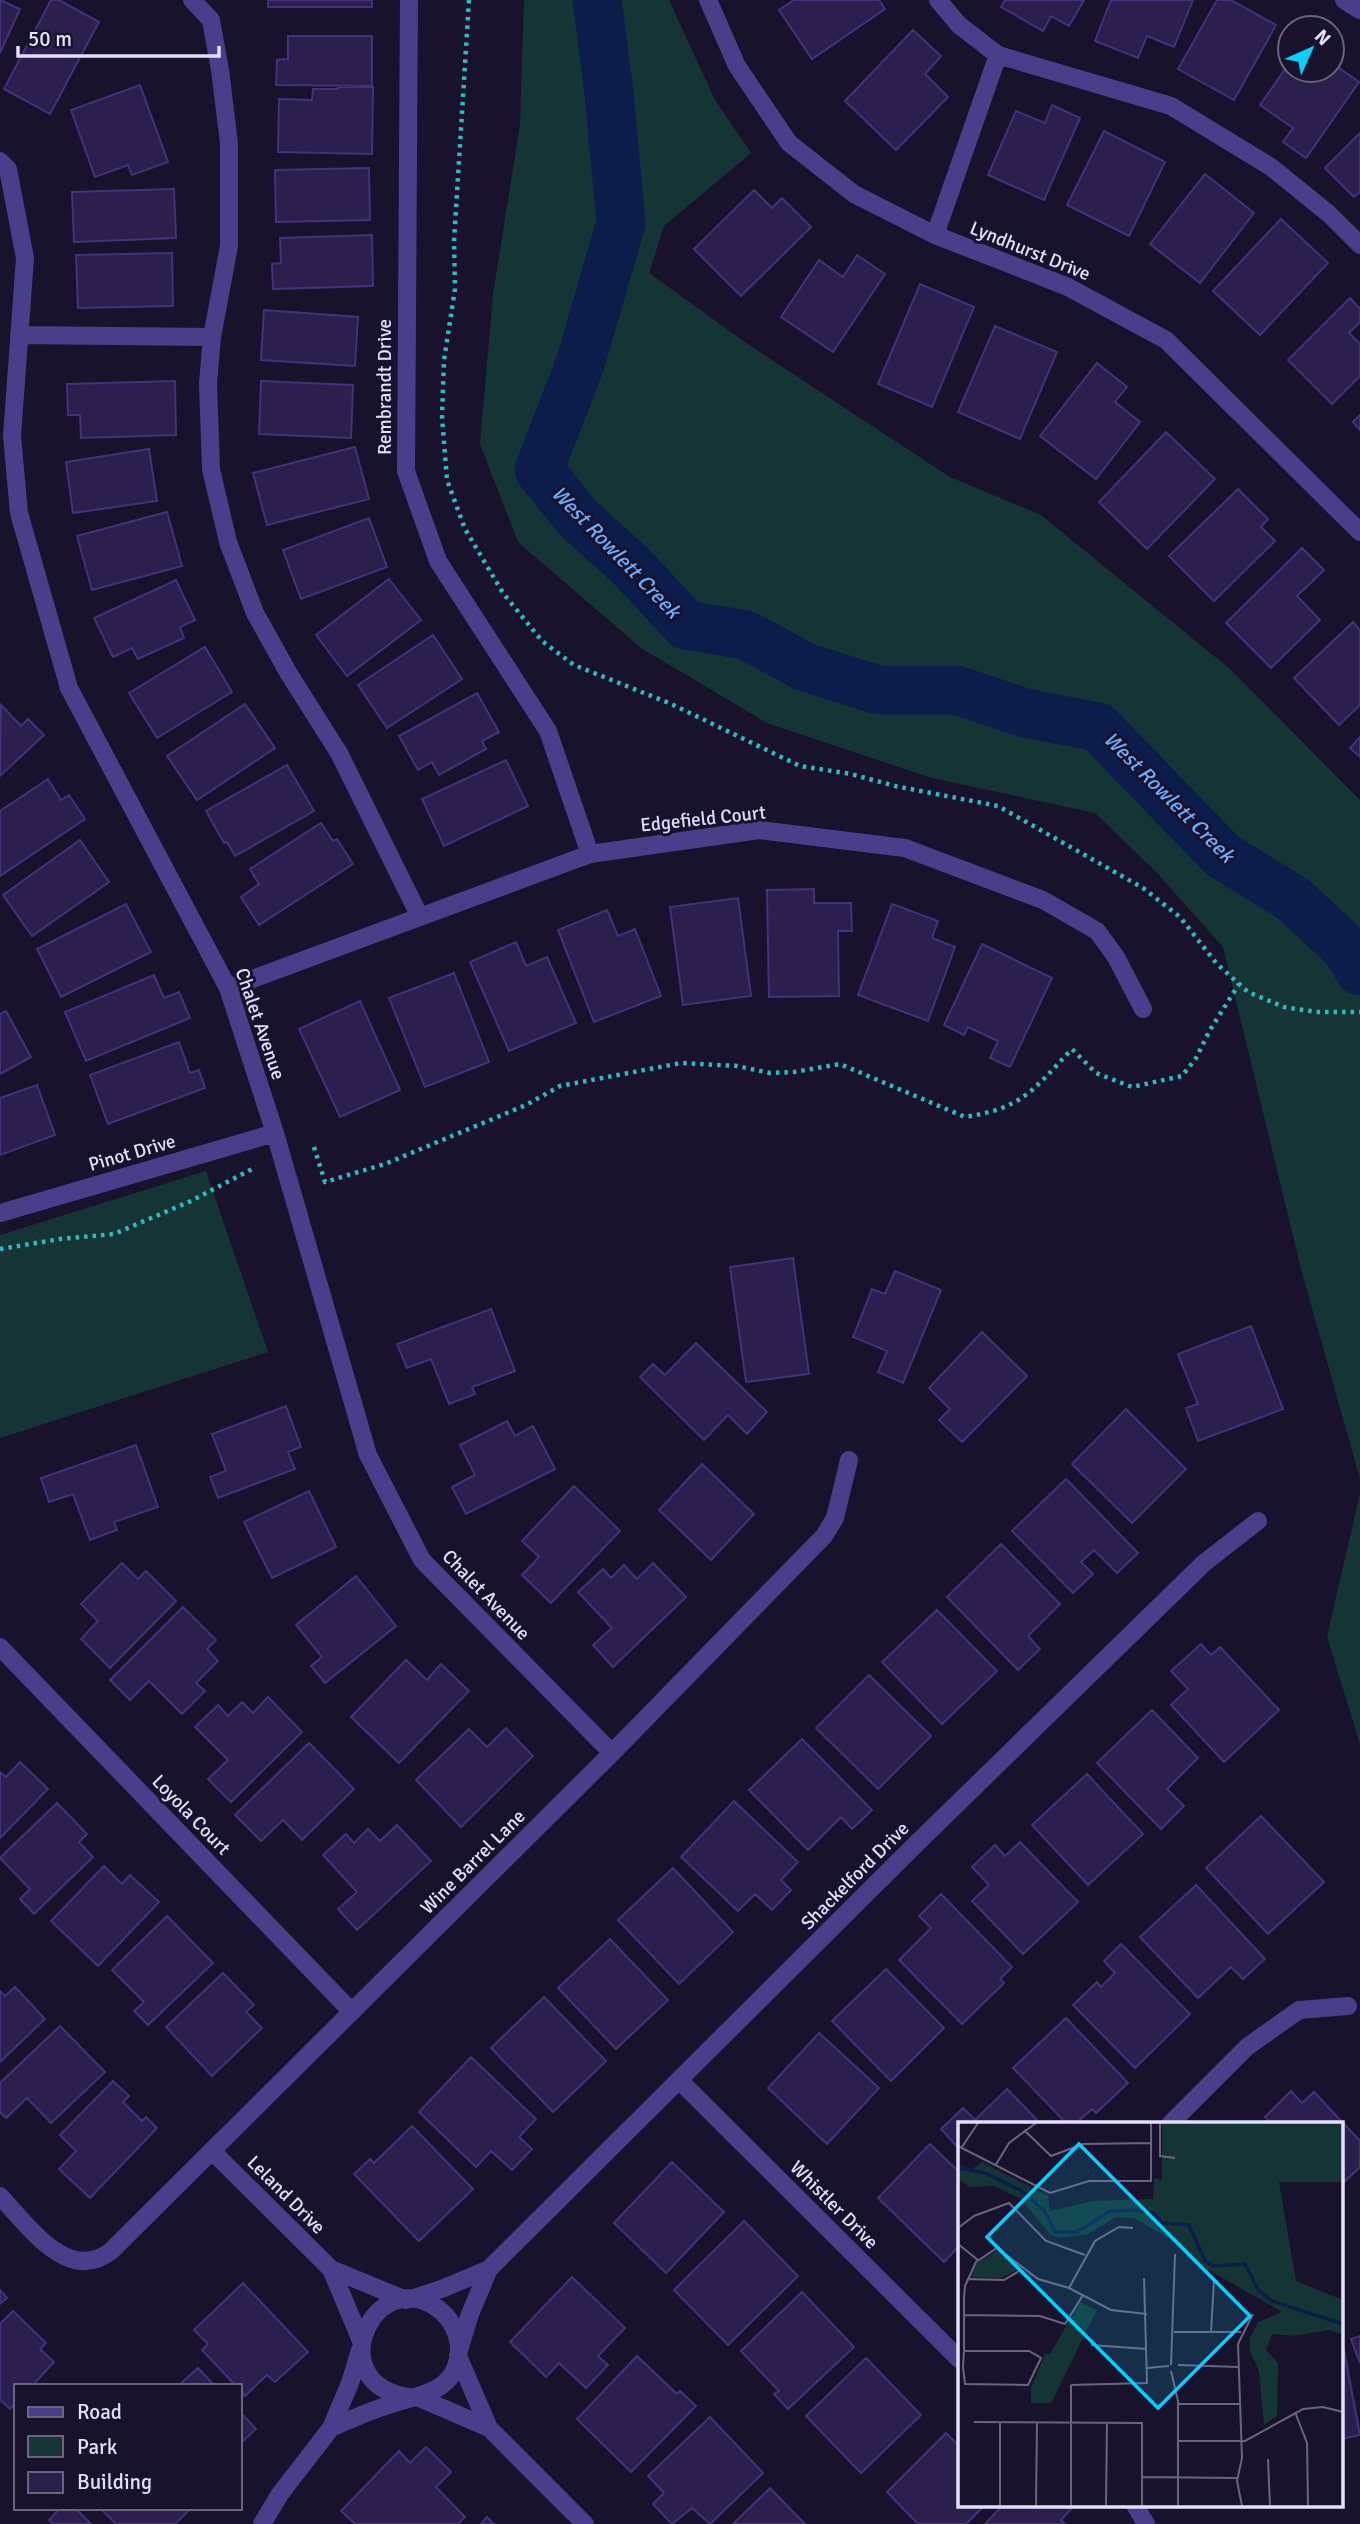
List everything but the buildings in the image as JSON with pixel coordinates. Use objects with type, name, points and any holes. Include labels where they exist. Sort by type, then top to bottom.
[{"type":"street","points":[[192,0],[211,20],[229,143],[229,246],[212,337],[208,383],[211,469],[228,542],[255,613],[289,674],[339,753],[420,917]]},
{"type":"street","name":"Rembrandt Drive","points":[[409,0],[405,471],[438,561],[548,731],[590,854]]},
{"type":"street","name":"Lyndhurst Drive","points":[[708,0],[737,66],[789,143],[854,194],[935,236],[1068,287],[1166,340],[1360,532]]},
{"type":"street","points":[[938,0],[960,25],[998,55],[1171,106],[1271,167],[1329,214],[1360,245]]},
{"type":"street","points":[[1344,0],[1360,10]]},
{"type":"street","points":[[935,236],[998,55]]},
{"type":"street","name":"Chalet Avenue","points":[[3,164],[25,258],[9,501],[19,513],[69,688],[228,988],[275,1133],[368,1455],[422,1560],[612,1753]]},
{"type":"street","points":[[19,335],[212,337]]},
{"type":"street","name":"Edgefield Court","points":[[228,988],[590,854],[760,830],[905,848],[1043,900],[1097,931],[1116,957],[1143,1009]]},
{"type":"street","name":"Pinot Drive","points":[[0,1213],[275,1133]]},
{"type":"street","name":"Wine Barrel Lane","points":[[0,2196],[59,2255],[77,2262],[86,2262],[101,2258],[111,2251],[612,1753],[824,1536],[835,1518],[849,1460]]},
{"type":"street","name":"Shackelford Drive","points":[[408,2300],[489,2269],[1194,1573],[1258,1521]]},
{"type":"street","name":"Loyola Court","points":[[0,1647],[352,2012]]},
{"type":"street","points":[[1172,2122],[1247,2047],[1299,2010],[1348,2006]]},
{"type":"street","name":"Whistler Drive","points":[[679,2080],[955,2348]]},
{"type":"street","name":"Leland Drive","points":[[212,2151],[331,2269],[408,2300]]},
{"type":"street","name":"Leland Drive","points":[[331,2269],[361,2345]]},
{"type":"street","name":"Shackelford Drive","points":[[458,2353],[470,2314],[489,2269]]},
{"type":"street","points":[[262,2524],[280,2494],[331,2428],[350,2383],[367,2325],[376,2313],[388,2305],[408,2300],[432,2305],[444,2314],[456,2333],[458,2353],[489,2428],[585,2524]]},
{"type":"street","points":[[361,2345],[363,2362],[373,2381],[391,2394],[413,2397],[489,2428]]},
{"type":"street","points":[[331,2428],[413,2397],[431,2393],[443,2385],[452,2373],[458,2353]]},
{"type":"street","points":[[1136,2506],[1146,2524]]},
{"type":"path","points":[[469,0],[454,241],[455,289],[444,359],[442,417],[447,480],[465,529],[503,593],[542,641],[573,665],[670,703],[800,766],[851,774],[895,786],[998,806],[1143,888],[1180,917],[1217,964],[1248,992],[1284,1007],[1316,1012],[1360,1012]]},
{"type":"path","points":[[314,1147],[325,1182],[385,1164],[526,1105],[560,1086],[681,1063],[737,1066],[771,1073],[840,1064],[965,1117],[984,1114],[1025,1098],[1072,1049],[1096,1073],[1132,1087],[1182,1076],[1196,1058],[1239,984]]},
{"type":"path","points":[[0,1249],[114,1234],[191,1201],[256,1167]]},
{"type":"green space","points":[[524,0],[669,0],[715,100],[751,153],[664,226],[649,273],[749,345],[950,477],[1041,515],[1230,669],[1360,800],[1360,1479],[1301,1269],[1223,947],[1156,872],[1095,813],[932,778],[767,723],[641,648],[518,542],[480,444],[493,294],[520,125]]},
{"type":"green space","points":[[206,1171],[268,1352],[0,1438],[0,1235]]},
{"type":"green space","points":[[1360,1493],[1360,1744],[1327,1637]]},
{"type":"waterway","name":"West Rowlett Creek","points":[[597,0],[621,223],[580,364],[539,470],[578,518],[631,566],[686,625],[746,635],[805,667],[878,690],[956,690],[1025,713],[1098,727],[1222,855],[1293,899],[1345,947],[1360,971]]}]
